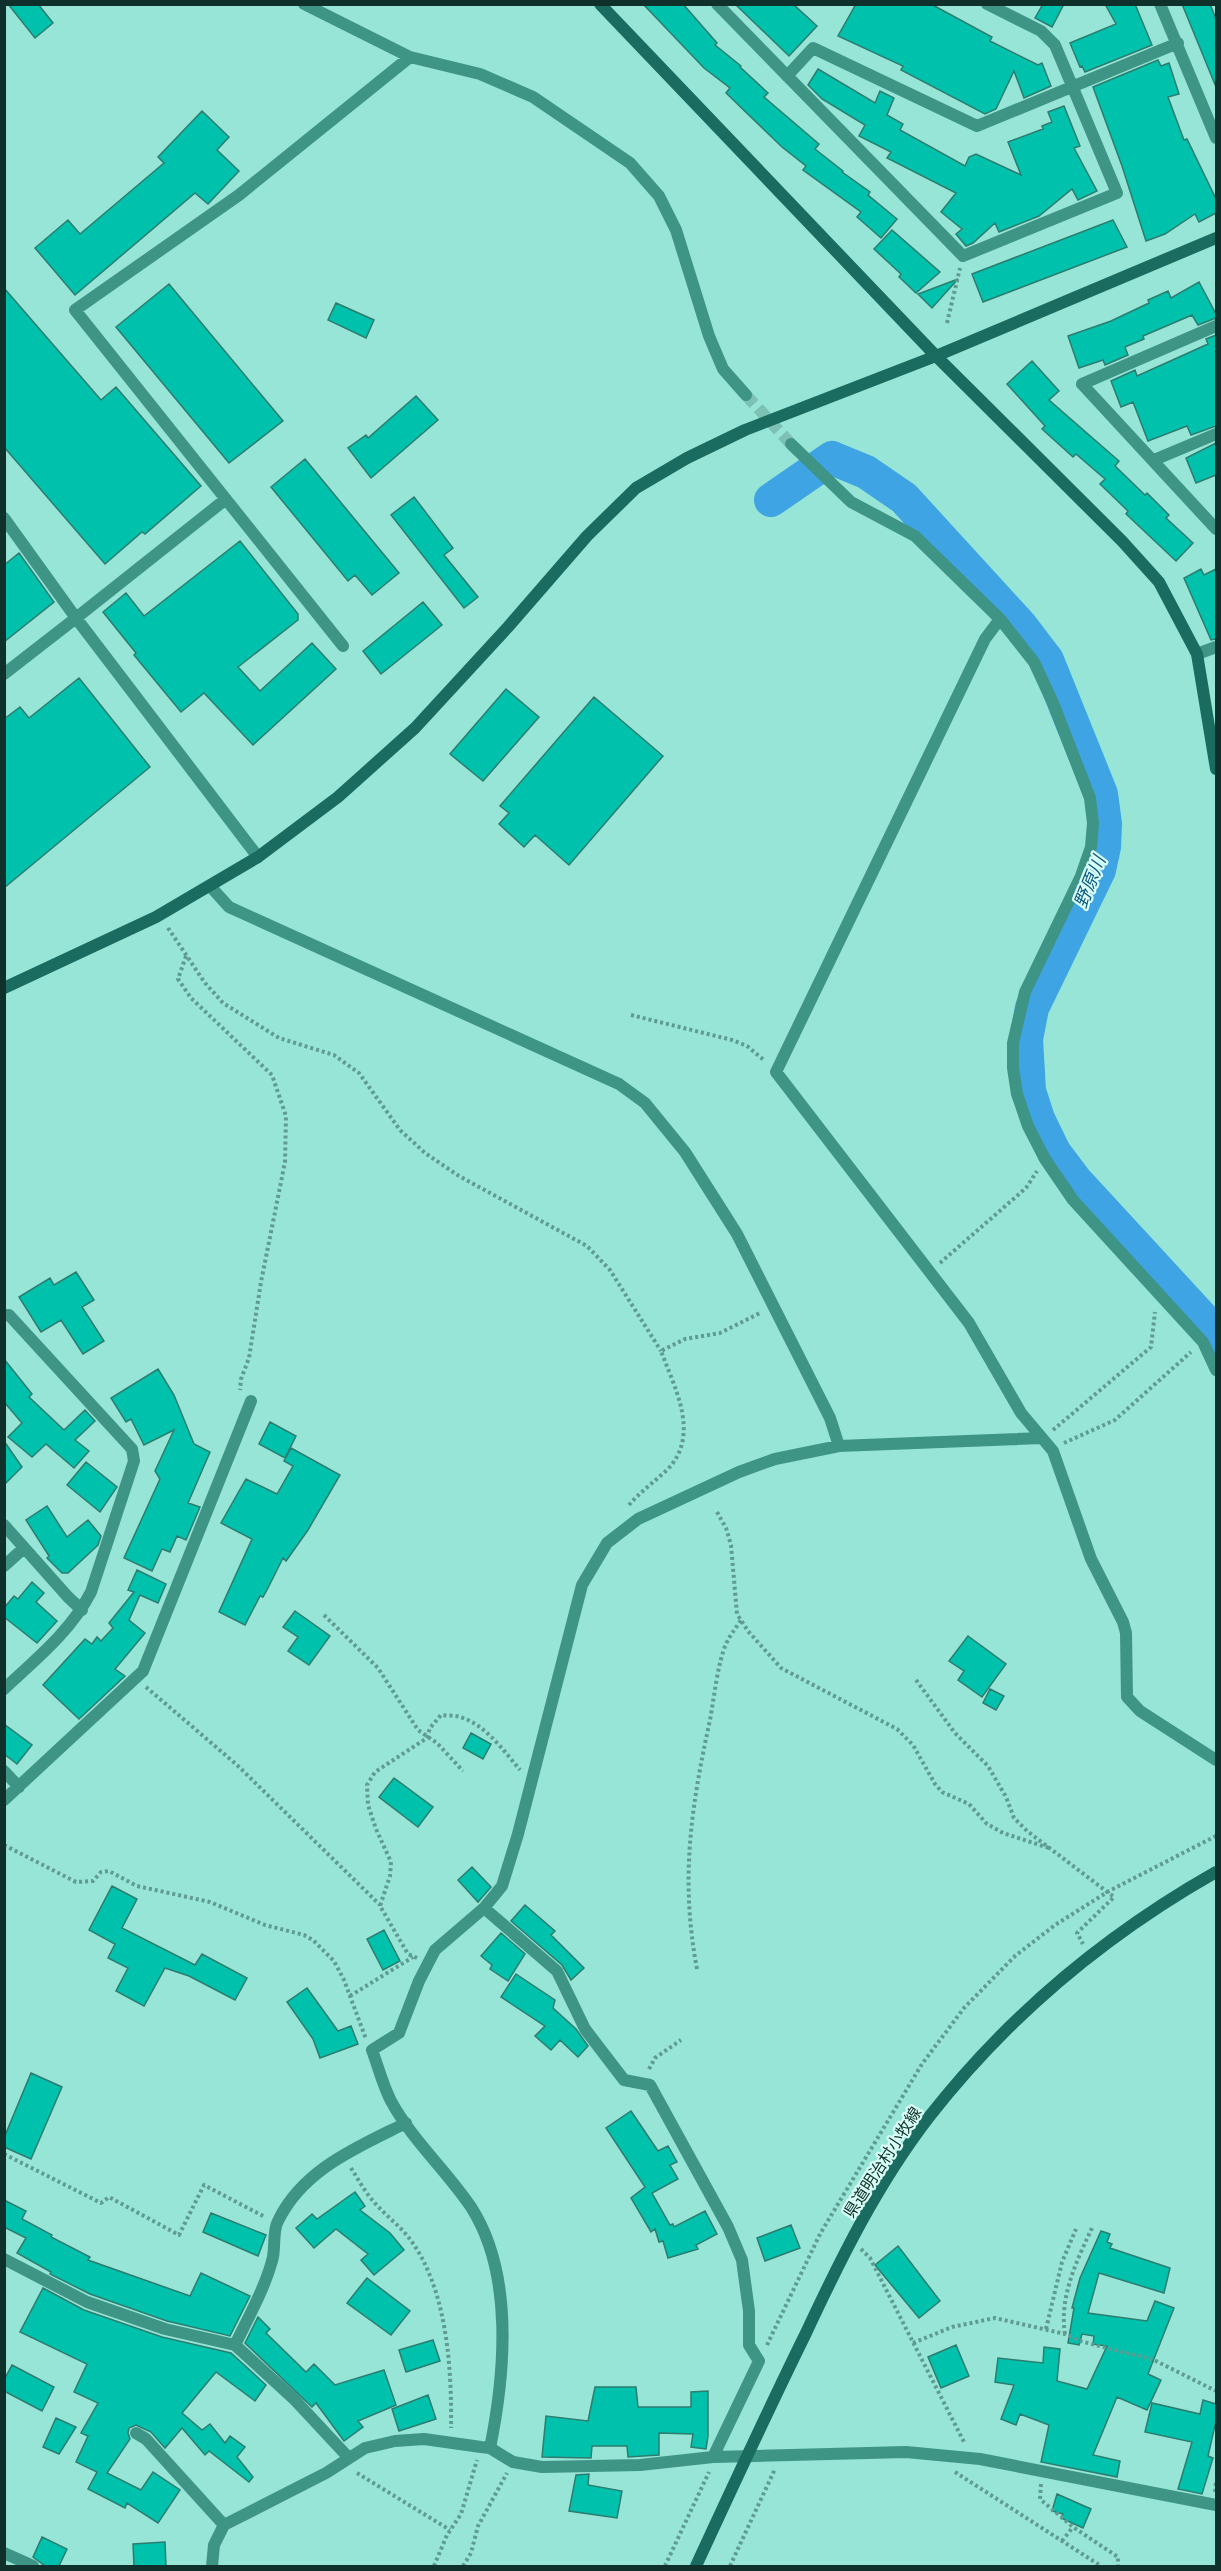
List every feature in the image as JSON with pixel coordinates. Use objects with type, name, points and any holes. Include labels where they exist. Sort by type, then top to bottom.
[{"type":"street","points":[[304,4],[410,57],[480,74],[533,97],[630,163],[659,196],[672,222],[709,336],[723,369],[746,395]]},
{"type":"street","points":[[600,4],[936,356],[1122,541],[1158,582],[1197,654],[1216,769]]},
{"type":"street","points":[[717,4],[963,256],[1118,193],[1055,45],[1041,31],[987,4]]},
{"type":"street","points":[[1160,4],[1216,138]]},
{"type":"street","points":[[787,76],[813,48],[977,126],[1178,43]]},
{"type":"street","points":[[343,646],[75,310],[239,195],[410,57]]},
{"type":"street","points":[[4,988],[160,915],[258,857],[338,797],[415,728],[508,627],[587,536],[636,488],[687,458],[745,430],[936,356],[1216,238]]},
{"type":"street","points":[[1216,326],[1082,384],[1216,529]]},
{"type":"street","points":[[1154,460],[1216,434]]},
{"type":"street","points":[[791,444],[851,502],[915,536],[1000,619],[1034,662],[1053,703],[1090,798],[1093,823],[1091,847],[1082,876],[1025,992],[1013,1043],[1013,1068],[1017,1094],[1028,1126],[1045,1159],[1073,1200],[1203,1342],[1214,1361],[1216,1370]]},
{"type":"street","points":[[4,674],[226,499]]},
{"type":"street","points":[[4,518],[76,618],[258,857]]},
{"type":"street","points":[[1000,619],[985,639],[776,1072],[969,1323],[1021,1413],[1051,1448],[1091,1559],[1123,1622],[1126,1633],[1127,1697],[1140,1712],[1216,1760]]},
{"type":"street","points":[[1197,654],[1216,647]]},
{"type":"street","points":[[210,885],[230,907],[619,1084],[645,1103],[685,1152],[737,1234],[830,1418],[839,1446]]},
{"type":"street","points":[[4,1315],[9,1316],[132,1449],[134,1461],[91,1592],[82,1610],[71,1625],[4,1689]]},
{"type":"street","points":[[4,1800],[143,1671],[249,1406]]},
{"type":"street","points":[[485,2448],[497,2413],[502,2349],[499,2287],[492,2258],[472,2209],[391,2101],[372,2050],[399,2033],[419,1981],[435,1950],[484,1908],[502,1886],[582,1584],[607,1543],[638,1519],[739,1472],[775,1458],[839,1446],[1042,1438]]},
{"type":"street","points":[[4,1526],[82,1610]]},
{"type":"street","points":[[4,1566],[24,1548]]},
{"type":"street","points":[[4,1772],[19,1786]]},
{"type":"street","name":"県道明治村小牧線","points":[[696,2566],[850,2243],[892,2172],[928,2118],[975,2062],[1023,2011],[1130,1924],[1216,1872]]},
{"type":"street","points":[[484,1908],[557,1971],[585,2029],[624,2080],[650,2085],[728,2227],[742,2260],[749,2311],[749,2345],[759,2361],[713,2457]]},
{"type":"street","points":[[235,2345],[256,2303],[272,2261],[276,2223],[311,2176],[342,2155],[406,2123]]},
{"type":"street","points":[[4,2259],[87,2302],[165,2329],[235,2345],[294,2399],[348,2457]]},
{"type":"street","points":[[135,2433],[146,2439],[224,2525]]},
{"type":"street","points":[[212,2566],[214,2545],[224,2525],[326,2473],[365,2448],[395,2441],[424,2439],[485,2448],[513,2462],[542,2467],[568,2468],[640,2465],[713,2457],[906,2452],[955,2456],[1216,2505]]},
{"type":"street","points":[[4,2553],[33,2566]]},
{"type":"path","points":[[947,323],[963,256]]},
{"type":"path","points":[[160,915],[205,983],[231,1009],[279,1038],[334,1055],[359,1073],[400,1130],[425,1153],[459,1176],[587,1246],[610,1270],[661,1351],[683,1412],[685,1434],[680,1450],[668,1468],[639,1493],[625,1509]]},
{"type":"path","points":[[187,956],[178,979],[191,998],[272,1075],[286,1116],[285,1162],[261,1282],[249,1358],[240,1389],[241,1402],[249,1406]]},
{"type":"path","points":[[631,1015],[732,1040],[747,1046],[776,1072]]},
{"type":"path","points":[[931,1272],[1026,1188],[1045,1159]]},
{"type":"path","points":[[1042,1438],[1151,1347],[1154,1341],[1156,1291]]},
{"type":"path","points":[[661,1351],[685,1339],[720,1333],[772,1307]]},
{"type":"path","points":[[1051,1448],[1093,1432],[1115,1420],[1203,1342]]},
{"type":"path","points":[[717,1512],[726,1528],[731,1545],[736,1614],[780,1668],[897,1729],[914,1745],[935,1784],[942,1792],[969,1804],[987,1824],[1003,1833],[1049,1848]]},
{"type":"path","points":[[324,1615],[378,1668],[418,1730],[437,1743],[463,1771]]},
{"type":"path","points":[[697,1969],[689,1921],[689,1838],[698,1773],[725,1645],[741,1620]]},
{"type":"path","points":[[136,1677],[237,1765],[380,1906],[408,1954],[429,1962]]},
{"type":"path","points":[[916,1680],[954,1732],[988,1766],[1006,1797],[1014,1818],[1027,1832],[1114,1897],[1077,1933],[1090,1955]]},
{"type":"path","points":[[380,1906],[392,1862],[376,1829],[368,1804],[367,1785],[375,1772],[427,1738],[430,1728],[441,1715],[460,1717],[478,1727],[497,1744],[531,1783]]},
{"type":"path","points":[[4,1845],[76,1882],[93,1881],[100,1872],[109,1871],[137,1886],[210,1902],[265,1925],[304,1935],[334,1961],[350,1996],[362,2032],[372,2050]]},
{"type":"path","points":[[350,1996],[414,1957]]},
{"type":"path","points":[[645,2084],[647,2071],[655,2058],[681,2040]]},
{"type":"path","points":[[4,2154],[101,2203],[110,2197],[179,2235],[204,2185],[276,2223]]},
{"type":"path","points":[[342,2155],[373,2202],[409,2238],[424,2262],[439,2305],[452,2379],[450,2442]]},
{"type":"path","points":[[1065,2334],[1064,2325],[1070,2280],[1092,2228]]},
{"type":"path","points":[[1046,2330],[1062,2262],[1076,2229]]},
{"type":"path","points":[[850,2243],[870,2258],[972,2458]]},
{"type":"path","points":[[913,2343],[952,2327],[995,2319],[1065,2334],[1080,2341],[1155,2360],[1216,2391]]},
{"type":"path","points":[[434,2566],[450,2530],[461,2514],[485,2448]]},
{"type":"path","points":[[730,2566],[781,2455]]},
{"type":"path","points":[[955,2456],[955,2474],[1062,2541],[1094,2564],[1101,2566]]},
{"type":"path","points":[[665,2566],[712,2466],[713,2457]]},
{"type":"path","points":[[463,2566],[471,2553],[478,2526],[513,2462]]},
{"type":"path","points":[[1043,2472],[1039,2491],[1040,2499],[1073,2527],[1118,2557],[1118,2566]]},
{"type":"path","points":[[357,2473],[450,2530]]},
{"type":"path","points":[[1062,2541],[1073,2527]]},
{"type":"building","points":[[8,4],[38,4],[53,23],[35,38]]},
{"type":"building","points":[[643,4],[683,4],[717,43],[715,45],[741,66],[768,93],[764,97],[819,144],[815,149],[870,192],[868,195],[897,219],[881,238],[857,217],[861,212],[803,170],[806,166],[782,147],[726,93],[730,88],[704,68]]},
{"type":"building","points":[[735,4],[793,4],[817,26],[789,56]]},
{"type":"building","points":[[856,4],[931,4],[992,37],[990,41],[1038,65],[1042,63],[1051,86],[1024,98],[1014,71],[996,109],[985,114],[901,70],[903,66],[838,36]]},
{"type":"building","points":[[1043,4],[1064,4],[1052,27],[1035,18]]},
{"type":"building","points":[[1105,4],[1135,4],[1152,45],[1085,72],[1082,66],[1080,67],[1070,43],[1116,24]]},
{"type":"building","points":[[1182,4],[1210,4],[1216,19],[1216,87]]},
{"type":"building","points":[[1158,60],[1161,66],[1169,63],[1179,94],[1168,97],[1184,140],[1187,139],[1216,199],[1216,213],[1199,222],[1195,214],[1165,234],[1146,241],[1093,87]]},
{"type":"building","points":[[818,69],[875,103],[880,91],[894,98],[887,115],[903,124],[900,130],[965,166],[969,157],[976,154],[1021,175],[1008,142],[1043,129],[1042,126],[1052,122],[1048,112],[1064,106],[1080,146],[1074,148],[1097,191],[1078,200],[1072,189],[1039,216],[999,232],[995,223],[973,243],[966,246],[956,234],[962,229],[941,212],[956,193],[887,158],[891,152],[859,136],[865,125],[822,99],[808,85]]},
{"type":"building","points":[[202,111],[229,137],[217,150],[239,171],[208,204],[195,193],[75,295],[35,248],[68,220],[80,234],[164,163],[158,157]]},
{"type":"building","points":[[1113,220],[1127,247],[983,302],[972,274]]},
{"type":"building","points":[[892,230],[940,272],[916,293],[899,277],[901,274],[874,249]]},
{"type":"building","points":[[958,279],[932,308],[918,294]]},
{"type":"building","points":[[1199,282],[1216,318],[1198,325],[1192,315],[1143,336],[1144,339],[1125,347],[1128,355],[1105,365],[1103,360],[1079,368],[1068,336],[1111,321],[1168,291],[1171,298]]},
{"type":"building","points":[[169,284],[283,421],[229,463],[116,327]]},
{"type":"building","points":[[4,288],[101,400],[116,387],[201,486],[145,534],[142,532],[105,564],[4,447]]},
{"type":"building","points":[[336,303],[374,320],[366,338],[328,320]]},
{"type":"building","points":[[1216,335],[1216,426],[1191,435],[1187,426],[1148,441],[1133,402],[1121,407],[1111,381],[1135,370],[1137,376],[1208,344],[1206,339]]},
{"type":"building","points":[[1032,361],[1059,391],[1049,400],[1119,461],[1115,466],[1145,495],[1147,493],[1169,515],[1166,518],[1193,543],[1176,561],[1126,514],[1128,511],[1100,484],[1105,479],[1076,454],[1073,457],[1042,429],[1045,426],[1007,384]]},
{"type":"building","points":[[416,396],[438,420],[371,478],[348,448],[366,435],[368,438]]},
{"type":"building","points":[[1216,443],[1216,475],[1196,483],[1186,458]]},
{"type":"building","points":[[305,459],[399,573],[372,595],[355,575],[348,581],[271,487]]},
{"type":"building","points":[[414,497],[453,548],[444,555],[478,597],[464,608],[391,515]]},
{"type":"building","points":[[240,541],[298,614],[298,620],[238,667],[260,691],[312,643],[336,669],[253,745],[204,693],[181,712],[134,655],[136,653],[103,612],[126,593],[144,616]]},
{"type":"building","points":[[19,553],[54,602],[4,642],[4,565]]},
{"type":"building","points":[[1201,569],[1204,575],[1216,569],[1216,639],[1211,640],[1184,578]]},
{"type":"building","points":[[423,602],[442,625],[381,674],[363,651]]},
{"type":"building","points":[[79,678],[150,767],[4,888],[4,719],[20,707],[29,718]]},
{"type":"building","points":[[506,689],[539,717],[483,781],[450,754]]},
{"type":"building","points":[[594,697],[663,756],[569,865],[535,835],[524,847],[499,824],[509,813],[500,806]]},
{"type":"building","points":[[76,1272],[94,1300],[82,1307],[104,1341],[83,1354],[61,1320],[41,1332],[19,1297],[50,1278],[54,1285]]},
{"type":"building","points":[[4,1359],[32,1394],[29,1397],[64,1430],[85,1410],[95,1421],[75,1440],[89,1451],[74,1468],[46,1444],[32,1457],[8,1437],[22,1423],[4,1402]]},
{"type":"building","points":[[158,1369],[174,1395],[194,1444],[210,1452],[188,1503],[200,1507],[186,1540],[177,1536],[170,1552],[162,1549],[152,1571],[124,1558],[160,1479],[155,1471],[174,1430],[144,1445],[131,1419],[126,1422],[111,1398]]},
{"type":"building","points":[[270,1422],[296,1436],[285,1458],[259,1444]]},
{"type":"building","points":[[4,1441],[22,1467],[4,1485]]},
{"type":"building","points":[[291,1448],[340,1475],[308,1530],[286,1561],[283,1558],[263,1597],[260,1596],[245,1625],[219,1612],[252,1539],[221,1523],[246,1479],[277,1494],[293,1466],[284,1461]]},
{"type":"building","points":[[86,1462],[117,1487],[100,1512],[67,1485]]},
{"type":"building","points":[[47,1506],[67,1537],[88,1520],[101,1536],[98,1545],[68,1573],[62,1573],[47,1558],[49,1556],[26,1520]]},
{"type":"building","points":[[137,1570],[166,1584],[158,1603],[140,1595],[129,1620],[145,1633],[115,1669],[125,1676],[79,1719],[43,1685],[85,1639],[92,1644],[97,1637],[101,1641],[113,1628],[109,1623],[134,1592],[128,1590]]},
{"type":"building","points":[[32,1582],[44,1593],[36,1602],[57,1621],[37,1643],[4,1617],[4,1608],[14,1596],[18,1599]]},
{"type":"building","points":[[295,1611],[330,1636],[309,1665],[288,1651],[298,1637],[283,1627]]},
{"type":"building","points":[[968,1636],[1006,1664],[982,1697],[958,1680],[964,1671],[949,1661]]},
{"type":"building","points":[[990,1689],[1004,1696],[996,1710],[983,1703]]},
{"type":"building","points":[[4,1724],[32,1745],[17,1764],[4,1754]]},
{"type":"building","points":[[471,1733],[491,1744],[483,1759],[463,1748]]},
{"type":"building","points":[[394,1778],[433,1807],[418,1827],[379,1797]]},
{"type":"building","points":[[472,1867],[491,1887],[478,1902],[458,1880]]},
{"type":"building","points":[[112,1886],[137,1899],[122,1928],[195,1965],[202,1954],[247,1978],[235,2000],[189,1976],[165,1968],[144,2006],[116,1991],[128,1968],[108,1958],[115,1944],[89,1930]]},
{"type":"building","points":[[525,1905],[555,1931],[551,1935],[584,1968],[571,1980],[562,1965],[511,1921]]},
{"type":"building","points":[[384,1930],[400,1961],[383,1970],[367,1939]]},
{"type":"building","points":[[501,1933],[525,1954],[508,1981],[490,1969],[492,1965],[481,1956]]},
{"type":"building","points":[[516,1974],[555,2000],[553,2008],[576,2029],[588,2046],[578,2057],[560,2040],[551,2050],[535,2036],[545,2026],[501,1997]]},
{"type":"building","points":[[307,1988],[338,2031],[351,2026],[358,2044],[320,2058],[313,2039],[287,2002]]},
{"type":"building","points":[[31,2073],[62,2087],[31,2159],[4,2147],[4,2138]]},
{"type":"building","points":[[631,2111],[658,2151],[668,2146],[677,2162],[670,2165],[678,2179],[652,2193],[670,2225],[673,2224],[674,2227],[705,2211],[717,2234],[696,2245],[698,2249],[668,2258],[663,2241],[659,2242],[655,2229],[651,2232],[631,2198],[645,2187],[606,2128]]},
{"type":"building","points":[[355,2192],[365,2206],[360,2210],[390,2233],[404,2250],[374,2275],[361,2260],[368,2254],[336,2229],[314,2248],[296,2228],[312,2214],[317,2219]]},
{"type":"building","points":[[4,2200],[26,2211],[22,2219],[90,2257],[88,2260],[190,2296],[201,2273],[250,2296],[230,2336],[167,2321],[90,2294],[50,2274],[51,2272],[17,2253],[26,2238],[4,2227]]},
{"type":"building","points":[[211,2213],[266,2235],[258,2256],[203,2232]]},
{"type":"building","points":[[791,2225],[800,2248],[765,2261],[757,2238]]},
{"type":"building","points":[[1101,2231],[1110,2234],[1107,2242],[1112,2244],[1110,2248],[1170,2268],[1164,2293],[1099,2273],[1088,2313],[1147,2321],[1155,2301],[1174,2308],[1148,2374],[1161,2380],[1147,2410],[1117,2397],[1093,2455],[1120,2461],[1117,2477],[1041,2462],[1049,2425],[1020,2414],[1016,2425],[1001,2419],[1014,2385],[995,2382],[998,2358],[1043,2363],[1044,2347],[1060,2349],[1057,2381],[1087,2389],[1107,2346],[1093,2344],[1094,2336],[1082,2334],[1079,2345],[1068,2343],[1074,2308],[1072,2308],[1080,2278]]},
{"type":"building","points":[[898,2246],[940,2301],[919,2318],[875,2265]]},
{"type":"building","points":[[367,2278],[410,2311],[391,2335],[347,2303]]},
{"type":"building","points":[[43,2288],[84,2310],[162,2337],[231,2353],[266,2385],[255,2401],[216,2372],[182,2413],[202,2430],[210,2424],[225,2443],[230,2436],[245,2447],[237,2457],[253,2477],[249,2482],[209,2451],[205,2455],[182,2428],[165,2448],[151,2432],[136,2425],[129,2428],[130,2439],[107,2473],[141,2490],[153,2472],[180,2490],[158,2523],[127,2503],[125,2508],[88,2489],[97,2472],[76,2462],[88,2436],[81,2433],[98,2403],[74,2392],[87,2364],[20,2332]]},
{"type":"building","points":[[258,2317],[270,2329],[266,2333],[306,2372],[314,2364],[335,2385],[384,2370],[396,2405],[358,2421],[363,2427],[344,2441],[316,2403],[312,2407],[245,2343]]},
{"type":"building","points":[[433,2340],[440,2361],[406,2372],[399,2350]]},
{"type":"building","points":[[956,2345],[969,2376],[941,2388],[928,2357]]},
{"type":"building","points":[[12,2365],[54,2387],[42,2411],[4,2391],[4,2380]]},
{"type":"building","points":[[595,2387],[636,2387],[638,2407],[691,2407],[691,2392],[708,2391],[706,2449],[691,2447],[693,2434],[659,2433],[659,2455],[628,2457],[627,2446],[592,2446],[591,2458],[542,2457],[546,2416],[588,2421]]},
{"type":"building","points":[[428,2395],[436,2419],[399,2431],[392,2409]]},
{"type":"building","points":[[1203,2400],[1216,2404],[1216,2421],[1208,2456],[1213,2458],[1202,2494],[1178,2489],[1192,2442],[1145,2432],[1152,2403],[1200,2414]]},
{"type":"building","points":[[56,2418],[76,2427],[59,2454],[43,2447]]},
{"type":"building","points":[[589,2474],[588,2485],[622,2491],[617,2518],[569,2511],[576,2475]]},
{"type":"building","points":[[1057,2494],[1091,2509],[1083,2528],[1061,2518],[1063,2514],[1052,2511]]},
{"type":"building","points":[[42,2537],[67,2549],[59,2566],[45,2566],[33,2557]]},
{"type":"building","points":[[165,2542],[166,2566],[134,2566],[133,2544]]},
{"type":"waterway","name":"野原川","points":[[771,500],[832,458],[866,472],[904,498],[1021,626],[1047,660],[1101,794],[1105,824],[1104,847],[1099,870],[1032,1008],[1026,1039],[1029,1091],[1038,1119],[1054,1152],[1075,1180],[1204,1320],[1216,1337]]},
{"type":"tunnel","points":[[746,395],[791,444]]}]
